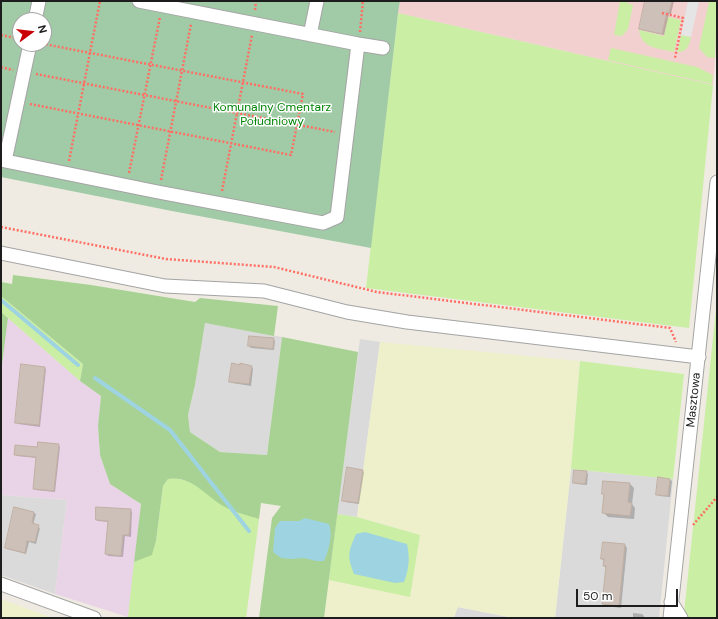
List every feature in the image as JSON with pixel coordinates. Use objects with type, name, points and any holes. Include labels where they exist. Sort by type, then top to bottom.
[{"type":"street","points":[[37,12],[39,1]]},
{"type":"street","points":[[139,1],[383,48]]},
{"type":"street","points":[[310,35],[317,1]]},
{"type":"street","points":[[28,52],[3,161],[323,223],[337,217],[358,44]]},
{"type":"street","name":"Masztowa","points":[[670,618],[717,182]]},
{"type":"street","points":[[1,253],[165,286],[264,291],[347,312],[406,322],[699,357]]},
{"type":"street","points":[[1,584],[94,618]]},
{"type":"street","points":[[671,602],[681,618]]},
{"type":"path","points":[[67,173],[100,1]]},
{"type":"path","points":[[219,203],[254,24],[256,1]]},
{"type":"path","points":[[358,44],[363,1]]},
{"type":"path","points":[[127,185],[162,6]]},
{"type":"path","points":[[158,192],[193,12]]},
{"type":"path","points":[[662,13],[683,18],[675,58]]},
{"type":"path","points":[[1,35],[12,37]]},
{"type":"path","points":[[17,102],[291,155],[303,94],[52,46]]},
{"type":"path","points":[[1,67],[347,135]]},
{"type":"path","points":[[1,227],[166,259],[274,267],[377,292],[670,328],[678,354]]},
{"type":"path","points":[[678,540],[689,530],[717,497]]},
{"type":"shaded area","points":[[400,1],[717,1],[717,37],[713,85],[398,13]]},
{"type":"shaded area","points":[[688,1],[699,1],[691,37],[681,35]]},
{"type":"shaded area","points":[[8,318],[80,381],[101,396],[98,426],[100,455],[110,484],[141,504],[128,617],[55,594],[67,500],[1,495],[1,373]]},
{"type":"shaded area","points":[[205,323],[282,337],[267,455],[220,452],[190,432],[188,415],[195,385]]},
{"type":"shaded area","points":[[360,339],[380,342],[357,517],[337,514]]},
{"type":"shaded area","points":[[571,469],[673,479],[659,618],[555,618]]},
{"type":"shaded area","points":[[1,495],[67,500],[55,594],[1,575]]},
{"type":"shaded area","points":[[457,607],[514,618],[454,618]]},
{"type":"green space","name":"Komunalny Cmentarz Południowy","points":[[1,1],[400,1],[371,248],[1,177]]},
{"type":"green space","points":[[620,1],[627,1],[627,3],[633,5],[628,29],[622,36],[614,35]]},
{"type":"green space","points":[[706,1],[717,1],[715,58],[707,57],[699,48],[709,2]]},
{"type":"green space","points":[[398,13],[713,85],[689,328],[366,288]]},
{"type":"green space","points":[[668,17],[681,20],[674,52],[652,47],[647,44],[643,41],[639,30],[664,36]]},
{"type":"green space","points":[[681,35],[691,37],[687,48],[683,51],[677,52]]},
{"type":"green space","points":[[611,48],[697,67],[713,75],[712,84],[608,60]]},
{"type":"green space","points":[[13,275],[91,285],[195,302],[200,298],[278,306],[274,336],[205,323],[195,385],[188,415],[190,432],[220,452],[267,455],[282,337],[358,352],[324,618],[259,618],[272,518],[281,506],[261,503],[259,519],[227,508],[216,502],[191,483],[184,480],[168,479],[163,486],[156,541],[152,555],[134,562],[141,504],[110,484],[100,455],[98,426],[101,396],[80,381],[83,364],[1,296],[1,282],[12,284]]},
{"type":"green space","points":[[1,296],[83,364],[80,381],[1,312]]},
{"type":"green space","points":[[717,300],[717,618],[688,618],[684,613]]},
{"type":"green space","points":[[1,312],[8,318],[1,373]]},
{"type":"green space","points":[[380,342],[580,361],[571,469],[555,618],[514,618],[458,607],[454,618],[324,618],[329,580],[410,596],[420,535],[357,517]]},
{"type":"green space","points":[[580,361],[684,374],[673,479],[571,469]]},
{"type":"green space","points":[[176,478],[193,483],[224,506],[259,519],[246,618],[128,617],[134,562],[152,554],[156,541],[163,486],[168,479]]},
{"type":"green space","points":[[337,514],[357,517],[420,535],[410,597],[329,580]]},
{"type":"green space","points":[[1,599],[53,618],[1,618]]},
{"type":"water","points":[[305,518],[329,524],[331,533],[330,542],[324,561],[304,558],[281,558],[273,552],[275,528],[280,521],[299,521]]},
{"type":"water","points":[[365,532],[407,544],[408,563],[404,582],[395,583],[354,574],[349,558],[351,546],[356,534]]},
{"type":"building","points":[[645,1],[672,1],[669,13],[667,12],[662,34],[639,29]]},
{"type":"building","points":[[249,336],[274,338],[273,349],[248,346]]},
{"type":"building","points":[[232,363],[252,366],[249,384],[229,382]]},
{"type":"building","points":[[21,364],[45,367],[39,425],[15,423]]},
{"type":"building","points":[[38,442],[59,444],[54,491],[33,489],[36,457],[14,455],[15,445],[37,447]]},
{"type":"building","points":[[347,467],[363,470],[358,503],[342,501]]},
{"type":"building","points":[[574,470],[587,471],[585,484],[573,483]]},
{"type":"building","points":[[658,477],[670,479],[668,496],[656,495]]},
{"type":"building","points":[[603,481],[630,483],[628,502],[632,503],[630,516],[602,513],[604,494],[602,494]]},
{"type":"building","points":[[14,507],[34,512],[32,523],[39,525],[35,542],[27,541],[25,553],[5,548]]},
{"type":"building","points":[[96,507],[131,509],[129,535],[123,535],[121,556],[105,554],[108,521],[96,520]]},
{"type":"building","points":[[603,542],[625,544],[619,606],[602,604],[606,566],[603,566],[604,559],[601,559]]},
{"type":"waterway","points":[[1,300],[78,365]]},
{"type":"waterway","points":[[95,378],[170,430],[249,531]]}]
